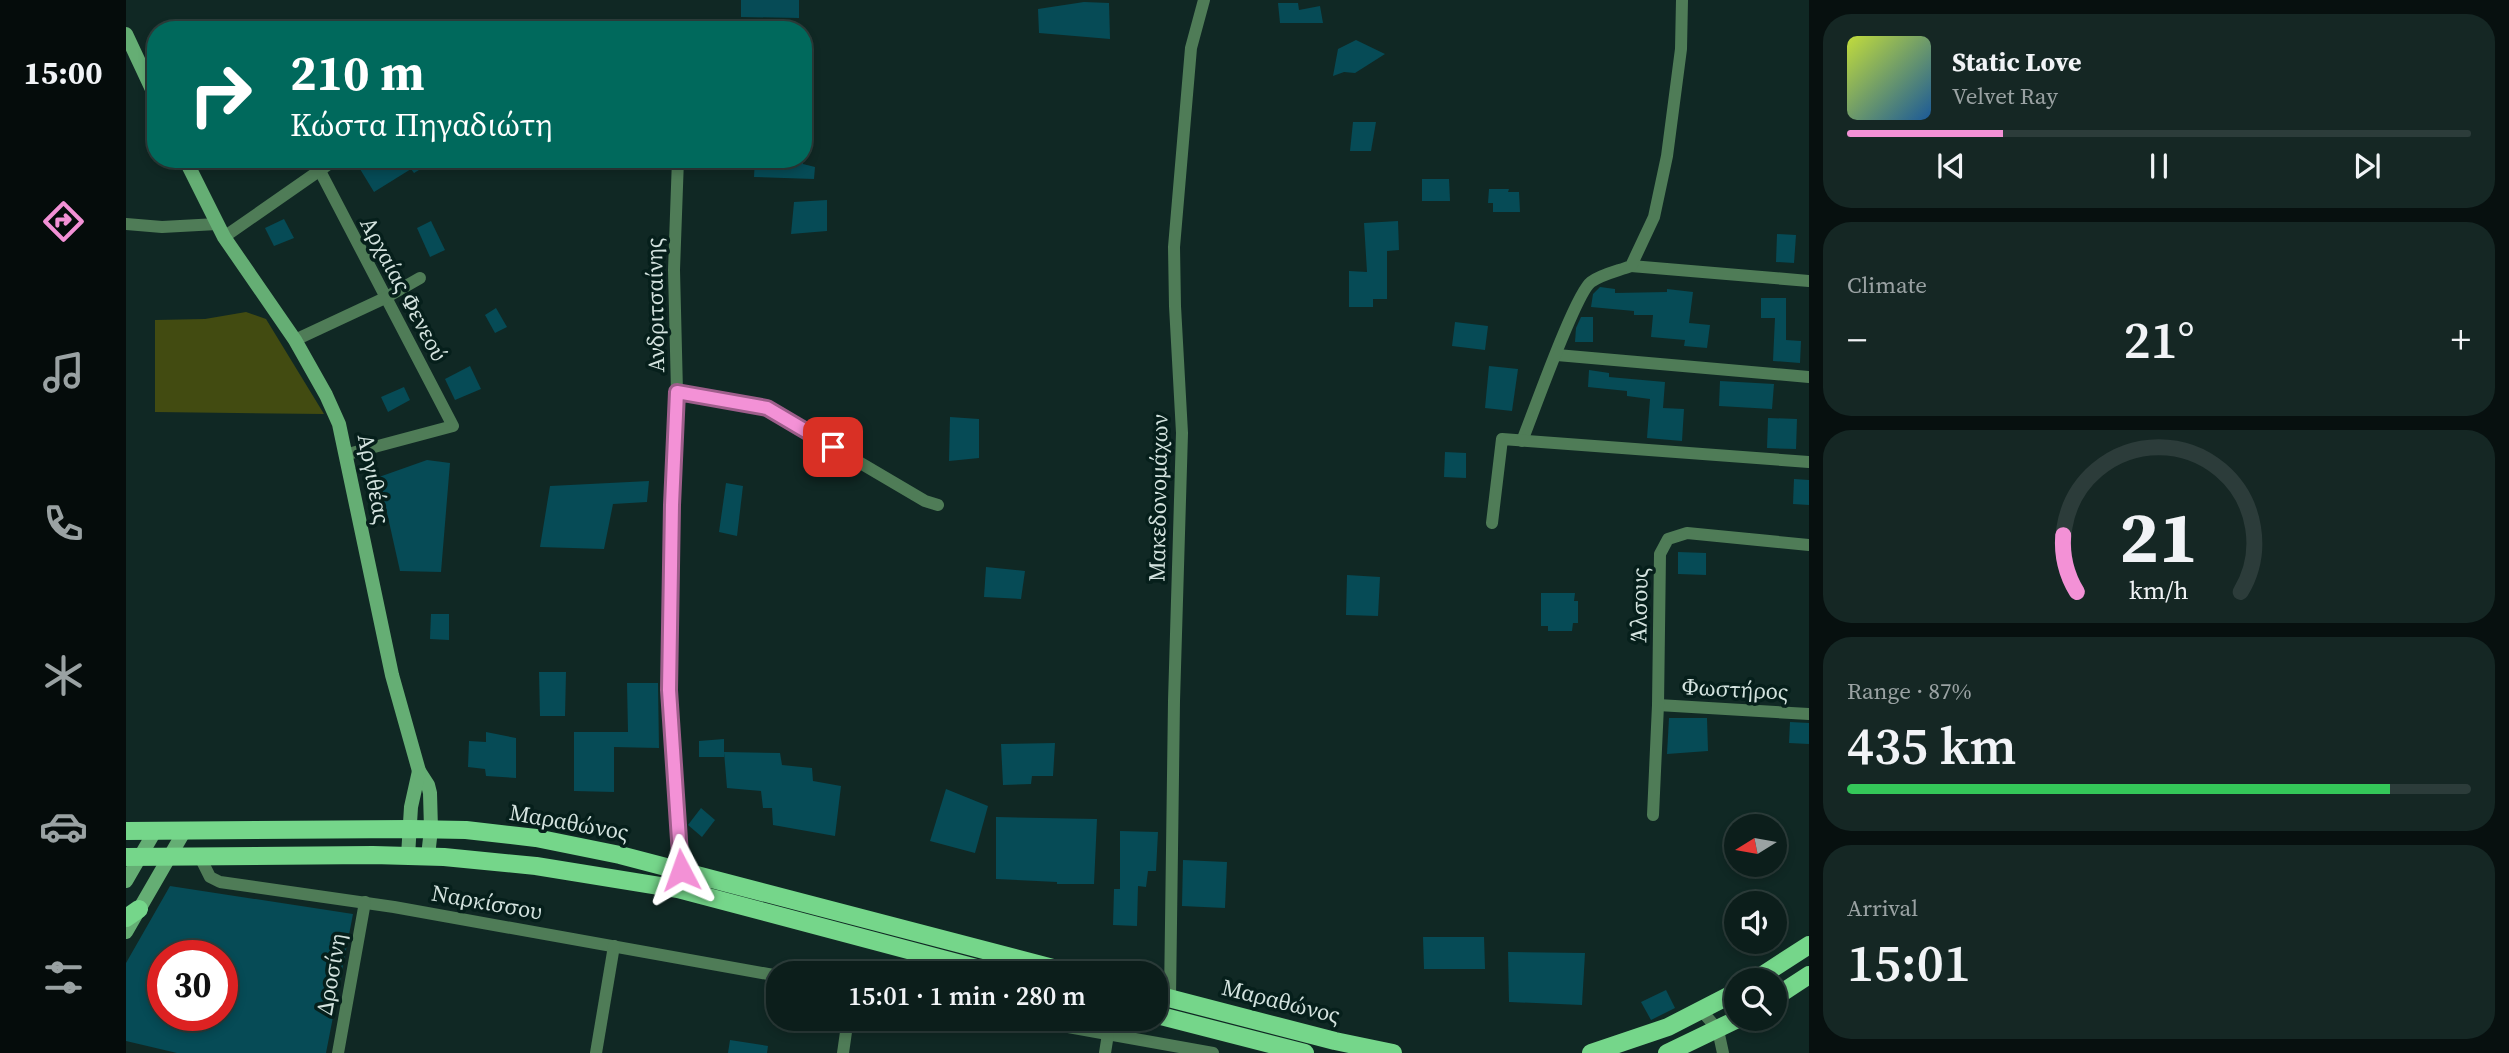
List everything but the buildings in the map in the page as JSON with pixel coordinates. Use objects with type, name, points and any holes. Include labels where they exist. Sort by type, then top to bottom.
[{"type":"main road","name":"Μαραθώνος","points":[[126,831],[431,829],[536,838],[579,845],[681,870],[1026,961]]},
{"type":"main road","name":"Μαραθώνος","points":[[133,857],[428,856],[482,859],[678,889],[950,961]]},
{"type":"main road","points":[[1774,968],[1809,945]]},
{"type":"main road","points":[[1787,989],[1809,975]]},
{"type":"main road","name":"Μαραθώνος","points":[[1168,998],[1393,1053]]},
{"type":"main road","points":[[1591,1053],[1668,1027],[1724,999]]},
{"type":"main road","name":"Μαραθώνος","points":[[1168,1018],[1305,1053]]},
{"type":"main road","points":[[1667,1053],[1724,1027]]},
{"type":"street","name":"Μακεδονομάχων","points":[[1164,961],[1182,433],[1174,247],[1191,48],[1204,0]]},
{"type":"street","points":[[1631,266],[1654,217],[1667,156],[1681,49],[1682,0]]},
{"type":"street","points":[[126,34],[147,79]]},
{"type":"street","name":"Αργιθέας","points":[[189,168],[220,230],[295,340],[340,424],[348,454],[360,532],[389,662],[419,771],[430,793],[431,829],[428,856]]},
{"type":"street","points":[[126,224],[220,230],[324,168]]},
{"type":"street","name":"Ανδριτσαίνης","points":[[678,168],[674,270],[677,392],[669,690],[681,870]]},
{"type":"street","name":"Αρχαίας Φενεού","points":[[320,171],[453,426],[348,454]]},
{"type":"street","points":[[1522,440],[1572,315],[1588,284],[1601,276],[1631,266],[1809,281]]},
{"type":"street","points":[[295,340],[385,298],[420,278]]},
{"type":"street","points":[[1557,355],[1809,377]]},
{"type":"street","points":[[677,392],[767,408],[925,501],[938,505]]},
{"type":"street","points":[[1492,523],[1502,439],[1809,462]]},
{"type":"street","name":"Άλσους","points":[[1653,815],[1660,554],[1668,539],[1687,533],[1809,545]]},
{"type":"street","name":"Φωστήρος","points":[[1658,705],[1809,714]]},
{"type":"street","points":[[408,856],[411,807],[419,771]]},
{"type":"street","points":[[126,932],[133,913],[185,830]]},
{"type":"street","points":[[126,881],[133,857],[155,831]]},
{"type":"street","name":"Ναρκίσσου","points":[[201,858],[210,877],[220,882],[365,902],[766,974]]},
{"type":"street","name":"Δροσίνη","points":[[338,1053],[365,902]]},
{"type":"street","points":[[596,1053],[614,946]]},
{"type":"street","points":[[1702,1011],[1718,1030],[1723,1053]]},
{"type":"street","points":[[843,1053],[846,1031]]},
{"type":"street","points":[[1091,1031],[1213,1053]]},
{"type":"street","points":[[1105,1053],[1108,1034]]},
{"type":"green space","points":[[246,312],[266,319],[324,414],[155,412],[155,320],[205,319]]},
{"type":"route","points":[[681,870],[669,690],[677,392],[767,408],[833,447]]}]
